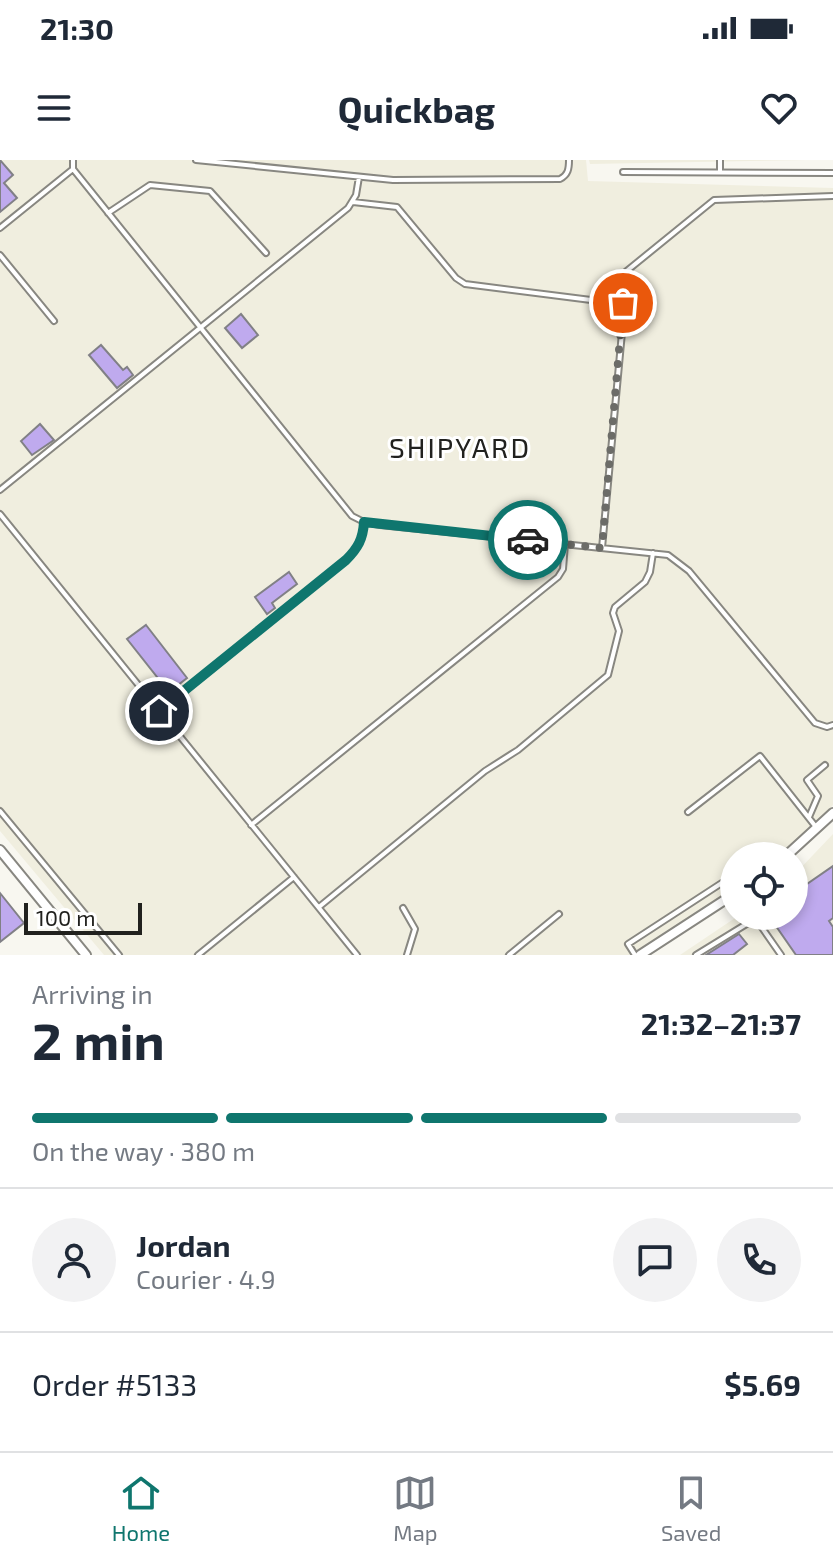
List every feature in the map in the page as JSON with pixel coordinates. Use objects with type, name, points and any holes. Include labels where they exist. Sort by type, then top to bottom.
[{"type":"street","points":[[802,842],[833,813]]},
{"type":"street","points":[[0,850],[86,955]]},
{"type":"street","points":[[637,955],[651,952],[720,904]]},
{"type":"lane","points":[[73,160],[73,169],[352,516],[364,522],[668,555],[679,561],[815,723],[827,727],[833,725]]},
{"type":"lane","points":[[196,160],[393,180],[560,179],[565,177],[569,160]]},
{"type":"lane","points":[[720,160],[720,172]]},
{"type":"lane","points":[[0,228],[73,169]]},
{"type":"lane","points":[[623,172],[833,173]]},
{"type":"lane","points":[[0,490],[353,202],[359,177]]},
{"type":"lane","points":[[108,213],[150,185],[210,191],[266,253]]},
{"type":"lane","points":[[353,202],[397,207],[456,278],[465,284],[591,300],[714,200],[833,196]]},
{"type":"lane","points":[[0,255],[54,321]]},
{"type":"lane","points":[[602,548],[624,311],[614,284]]},
{"type":"lane","points":[[0,514],[357,955]]},
{"type":"lane","points":[[159,711],[357,550],[364,522]]},
{"type":"lane","points":[[251,825],[558,577],[563,569],[565,544]]},
{"type":"lane","points":[[319,907],[608,675],[619,631],[613,613],[615,607],[645,582],[653,553]]},
{"type":"lane","points":[[688,812],[760,756],[818,828]]},
{"type":"lane","points":[[809,817],[818,796],[807,780],[825,765]]},
{"type":"lane","points":[[0,811],[119,955]]},
{"type":"lane","points":[[198,955],[294,877]]},
{"type":"lane","points":[[637,955],[628,944],[720,884]]},
{"type":"lane","points":[[403,908],[415,929],[407,955]]},
{"type":"lane","points":[[509,955],[559,914]]},
{"type":"lane","points":[[696,955],[750,920],[756,920],[781,955]]},
{"type":"shaded area","points":[[0,160],[586,160],[588,181],[833,188],[833,805],[797,842],[720,842],[720,897],[630,955],[104,955],[0,831]]},
{"type":"shaded area","points":[[589,160],[807,160],[590,164]]},
{"type":"shaded area","points":[[833,834],[833,955],[680,955],[720,928],[808,930],[808,860]]},
{"type":"building","points":[[0,160],[13,175],[4,183],[17,198],[0,212]]},
{"type":"building","points":[[241,314],[258,335],[242,348],[225,328]]},
{"type":"building","points":[[101,345],[123,370],[127,367],[133,375],[117,388],[89,355]]},
{"type":"building","points":[[40,424],[54,440],[32,455],[21,441]]},
{"type":"building","points":[[289,572],[297,584],[272,603],[275,608],[267,614],[255,597]]},
{"type":"building","points":[[146,625],[187,678],[169,692],[127,639]]},
{"type":"building","points":[[833,866],[833,918],[829,921],[833,927],[833,955],[796,955],[779,930],[808,930],[808,883]]},
{"type":"building","points":[[0,893],[24,923],[0,942]]},
{"type":"building","points":[[739,934],[747,944],[733,955],[706,955]]},
{"type":"way so far","points":[[528,540],[602,548],[623,303]]},
{"type":"district","name":"SHIPYARD","points":[[460,448]]},
{"type":"route","points":[[159,711],[357,550],[364,522],[528,540]]}]
